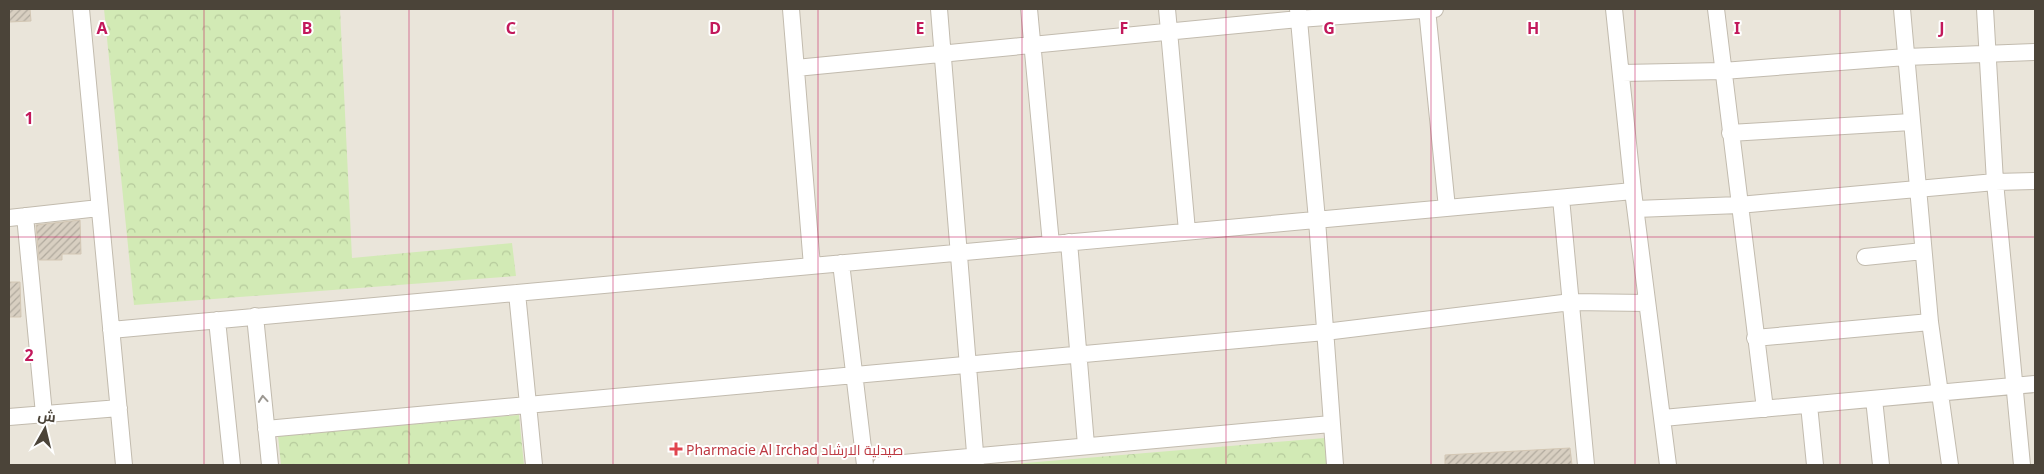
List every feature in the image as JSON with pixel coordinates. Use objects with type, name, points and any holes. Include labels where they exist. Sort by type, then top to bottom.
[{"type":"street","points":[[81,9],[124,465]]},
{"type":"street","points":[[791,9],[812,266]]},
{"type":"street","points":[[939,9],[975,460]]},
{"type":"street","points":[[1028,9],[1050,244]]},
{"type":"street","points":[[1167,9],[1187,232]]},
{"type":"street","points":[[796,68],[1168,31],[1298,14],[1429,9],[1446,208]]},
{"type":"street","points":[[1614,9],[1633,191],[1668,465]]},
{"type":"street","points":[[1716,9],[1764,409]]},
{"type":"street","points":[[1902,9],[1930,322],[1950,465]]},
{"type":"street","points":[[1985,9],[1995,182],[2022,465]]},
{"type":"street","points":[[1298,14],[1317,220],[1336,465]]},
{"type":"street","points":[[1622,73],[1723,71],[1906,57],[2035,52]]},
{"type":"street","points":[[1730,133],[1911,122]]},
{"type":"street","points":[[1636,209],[1740,205],[1995,182],[2035,181]]},
{"type":"street","points":[[111,330],[1633,191]]},
{"type":"street","points":[[1561,198],[1586,465]]},
{"type":"street","points":[[9,218],[99,208]]},
{"type":"street","points":[[25,216],[44,414]]},
{"type":"street","points":[[1069,242],[1086,445]]},
{"type":"street","points":[[1865,257],[1923,251]]},
{"type":"street","points":[[841,263],[865,465]]},
{"type":"street","points":[[516,293],[534,465]]},
{"type":"street","points":[[266,429],[1325,332],[1571,302],[1647,303]]},
{"type":"street","points":[[256,316],[270,465]]},
{"type":"street","points":[[217,320],[232,465]]},
{"type":"street","points":[[1755,338],[1930,322]]},
{"type":"street","points":[[1663,418],[2035,384]]},
{"type":"street","points":[[1874,399],[1881,465]]},
{"type":"street","points":[[1809,405],[1815,465]]},
{"type":"street","points":[[9,417],[119,408]]},
{"type":"street","points":[[881,465],[975,460],[1086,445],[1332,424]]},
{"type":"shaded area","points":[[9,9],[2035,9],[2035,465],[9,465]]},
{"type":"green space","points":[[104,9],[340,9],[352,258],[512,243],[516,276],[134,305]]},
{"type":"green space","points":[[519,415],[524,465],[281,465],[278,436]]},
{"type":"green space","points":[[1325,438],[1328,465],[1001,465]]},
{"type":"building","points":[[9,9],[30,9],[31,21],[9,22]]},
{"type":"building","points":[[80,220],[81,254],[62,254],[62,260],[39,260],[36,225]]},
{"type":"building","points":[[9,282],[20,282],[21,317],[9,317]]},
{"type":"building","points":[[1570,448],[1572,465],[1445,465],[1445,455]]},
{"type":"place","name":"Pharmacie Al Irchad صيدلية الارشاد","points":[[676,449]]}]
